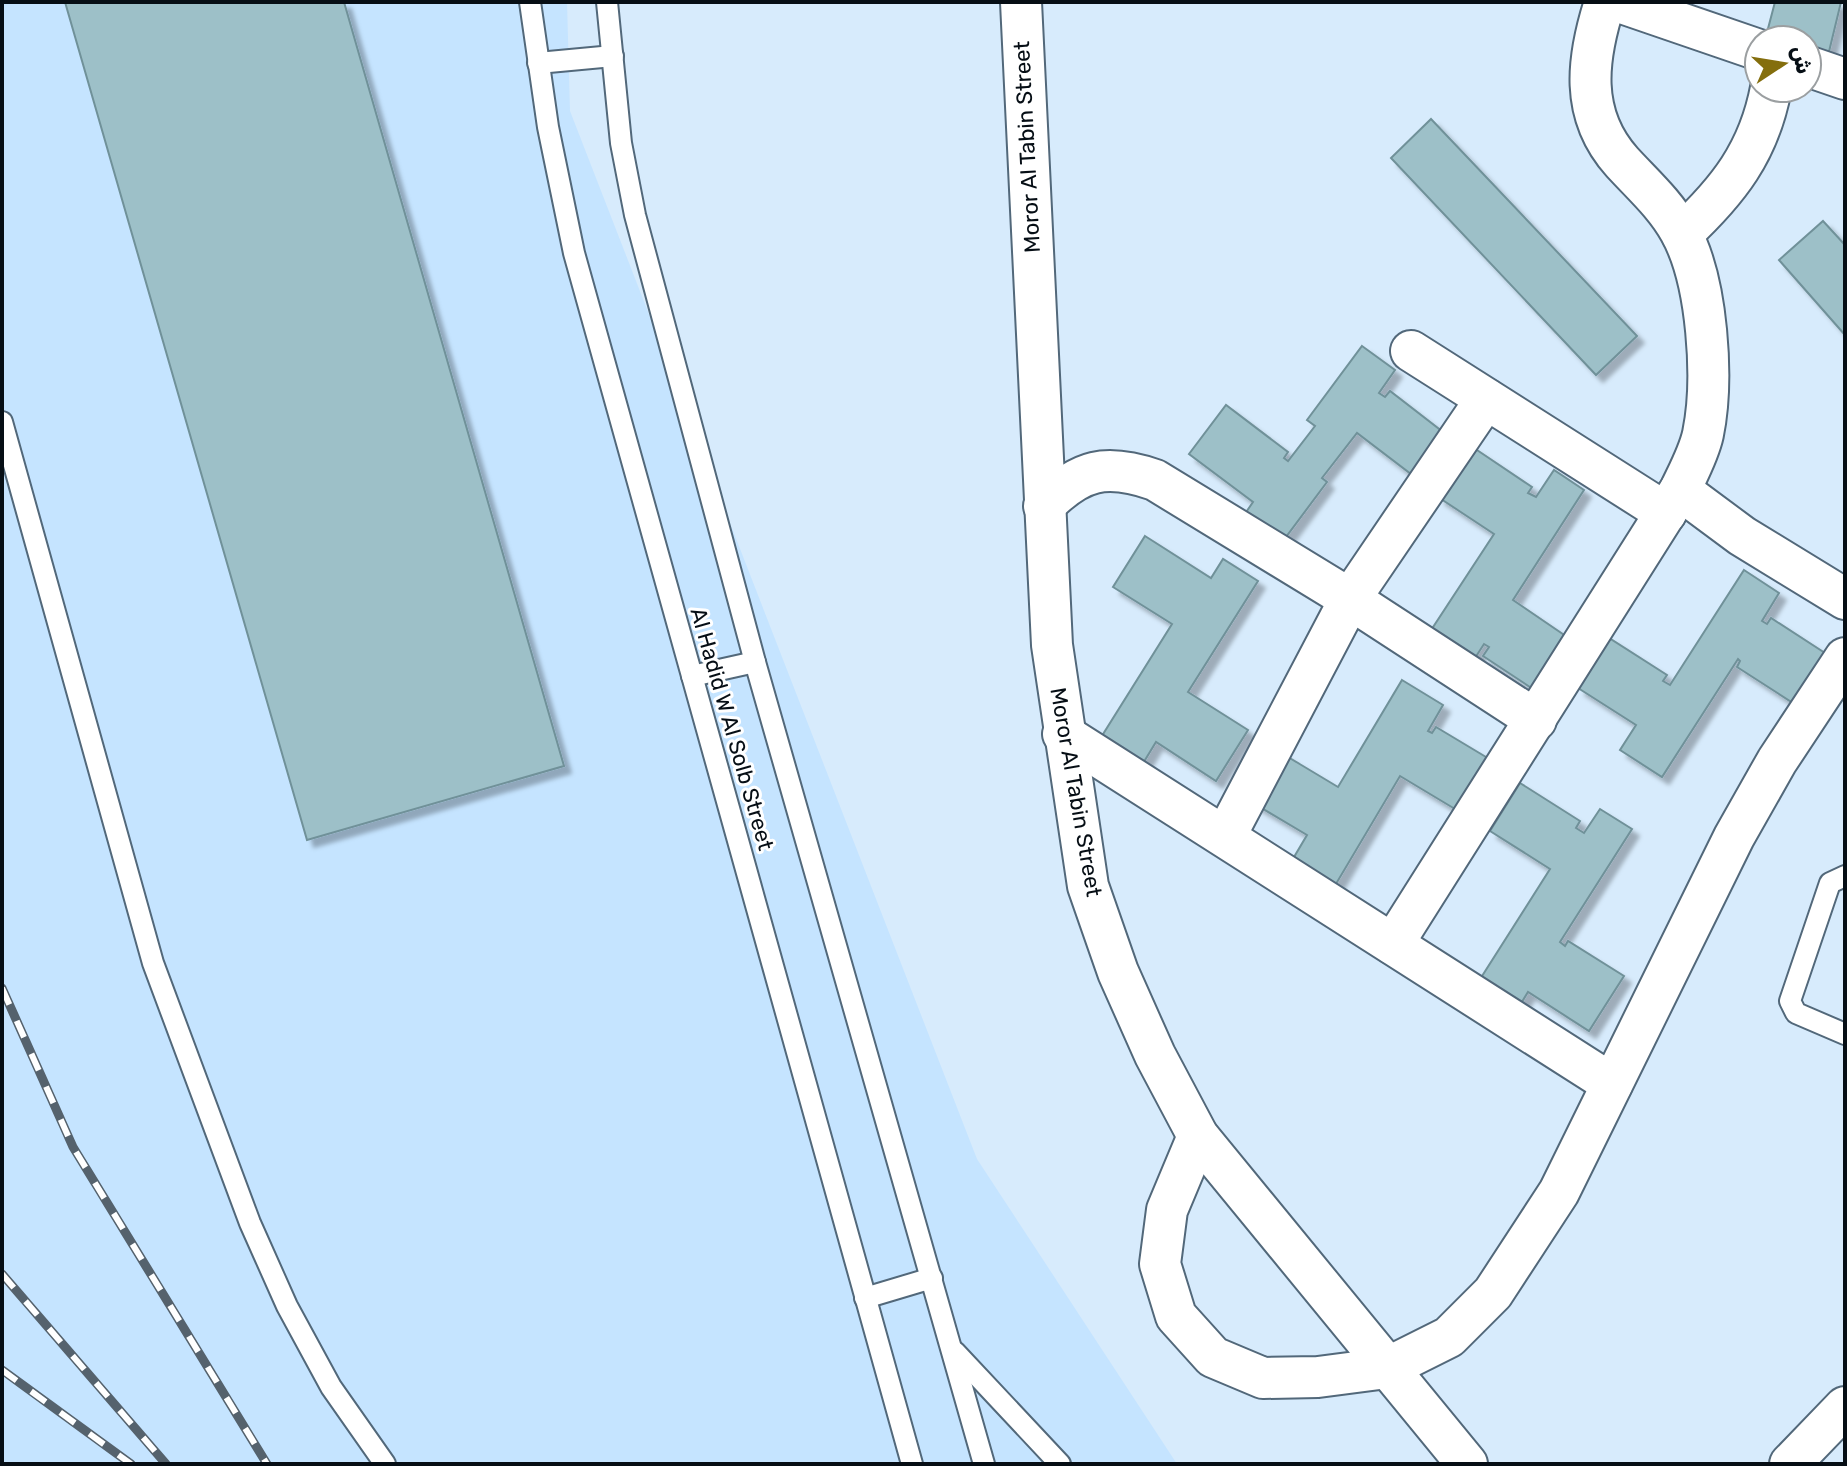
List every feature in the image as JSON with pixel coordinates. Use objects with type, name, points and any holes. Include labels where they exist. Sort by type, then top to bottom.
[{"type":"street","name":"Moror Al Tabin Street","points":[[1021,2],[1052,645],[1088,886],[1136,1014],[1198,1136],[1467,1464]]},
{"type":"street","points":[[1393,944],[1673,502],[1703,438],[1710,387],[1706,331],[1682,234],[1655,193],[1620,160],[1601,131],[1590,99],[1588,65],[1605,2]]},
{"type":"street","points":[[1619,2],[1743,45]]},
{"type":"street","points":[[1823,71],[1845,79]]},
{"type":"street","points":[[1682,234],[1722,196],[1749,155],[1768,104]]},
{"type":"street","points":[[1411,351],[1486,399],[1673,502],[1742,536],[1845,599]]},
{"type":"street","points":[[1226,835],[1350,599],[1486,399]]},
{"type":"street","points":[[1044,506],[1066,483],[1094,471],[1126,470],[1155,480],[1350,599],[1536,720]]},
{"type":"street","points":[[1198,1136],[1167,1210],[1160,1264],[1176,1316],[1213,1357],[1263,1378],[1387,1368],[1449,1337],[1493,1293],[1559,1192],[1734,837],[1777,761],[1845,658]]},
{"type":"street","points":[[1063,734],[1226,835],[1612,1084]]},
{"type":"street","points":[[1790,1464],[1845,1407]]},
{"type":"lane","name":"Al Hadid W Al Solb Street","points":[[530,2],[538,63],[574,253],[912,1464]]},
{"type":"lane","name":"Al Hadid W Al Solb Street","points":[[607,2],[621,143],[635,215],[755,662],[984,1464]]},
{"type":"lane","points":[[538,63],[613,56]]},
{"type":"lane","points":[[2,422],[153,963],[250,1223],[287,1306],[331,1387],[385,1464]]},
{"type":"lane","points":[[692,676],[755,662]]},
{"type":"lane","points":[[1845,876],[1830,883],[1790,1001],[1796,1013],[1845,1034]]},
{"type":"lane","points":[[865,1298],[932,1278]]},
{"type":"lane","points":[[952,1349],[1060,1464]]},
{"type":"shaded area","points":[[2,2],[567,2],[570,111],[977,1159],[1177,1464],[2,1464]]},
{"type":"building","points":[[65,2],[344,2],[564,766],[307,840]]},
{"type":"building","points":[[1775,2],[1841,2],[1826,64],[1823,63],[1823,24],[1769,24]]},
{"type":"building","points":[[1431,119],[1637,336],[1596,375],[1391,158]]},
{"type":"building","points":[[1823,221],[1845,245],[1845,335],[1779,260]]},
{"type":"building","points":[[1362,346],[1395,370],[1379,393],[1385,397],[1390,391],[1443,432],[1411,474],[1357,433],[1322,478],[1327,482],[1277,549],[1240,521],[1253,502],[1189,454],[1226,405],[1288,452],[1284,458],[1288,461],[1315,426],[1307,420]]},
{"type":"building","points":[[1471,446],[1532,487],[1528,493],[1536,497],[1554,470],[1584,490],[1513,600],[1573,641],[1539,693],[1483,656],[1489,647],[1484,644],[1466,672],[1422,644],[1494,534],[1438,497]]},
{"type":"building","points":[[1145,536],[1211,578],[1223,559],[1258,581],[1188,692],[1248,730],[1216,781],[1156,742],[1142,765],[1100,739],[1172,624],[1113,587]]},
{"type":"building","points":[[1744,570],[1779,593],[1762,621],[1767,624],[1771,618],[1825,653],[1793,703],[1737,667],[1738,659],[1662,777],[1620,750],[1636,725],[1578,688],[1609,638],[1667,675],[1663,681],[1670,685]]},
{"type":"building","points":[[1402,680],[1443,705],[1428,731],[1432,733],[1436,727],[1491,760],[1460,812],[1400,776],[1330,894],[1287,869],[1307,835],[1248,800],[1278,751],[1338,787]]},
{"type":"building","points":[[1520,783],[1580,821],[1576,828],[1584,833],[1600,809],[1632,829],[1560,942],[1565,946],[1568,941],[1624,976],[1589,1031],[1528,992],[1517,1010],[1477,984],[1550,869],[1490,831]]},
{"type":"railway","points":[[2,988],[73,1147],[267,1464]]},
{"type":"railway","points":[[2,1274],[166,1464]]},
{"type":"railway","points":[[2,1370],[131,1464]]}]
